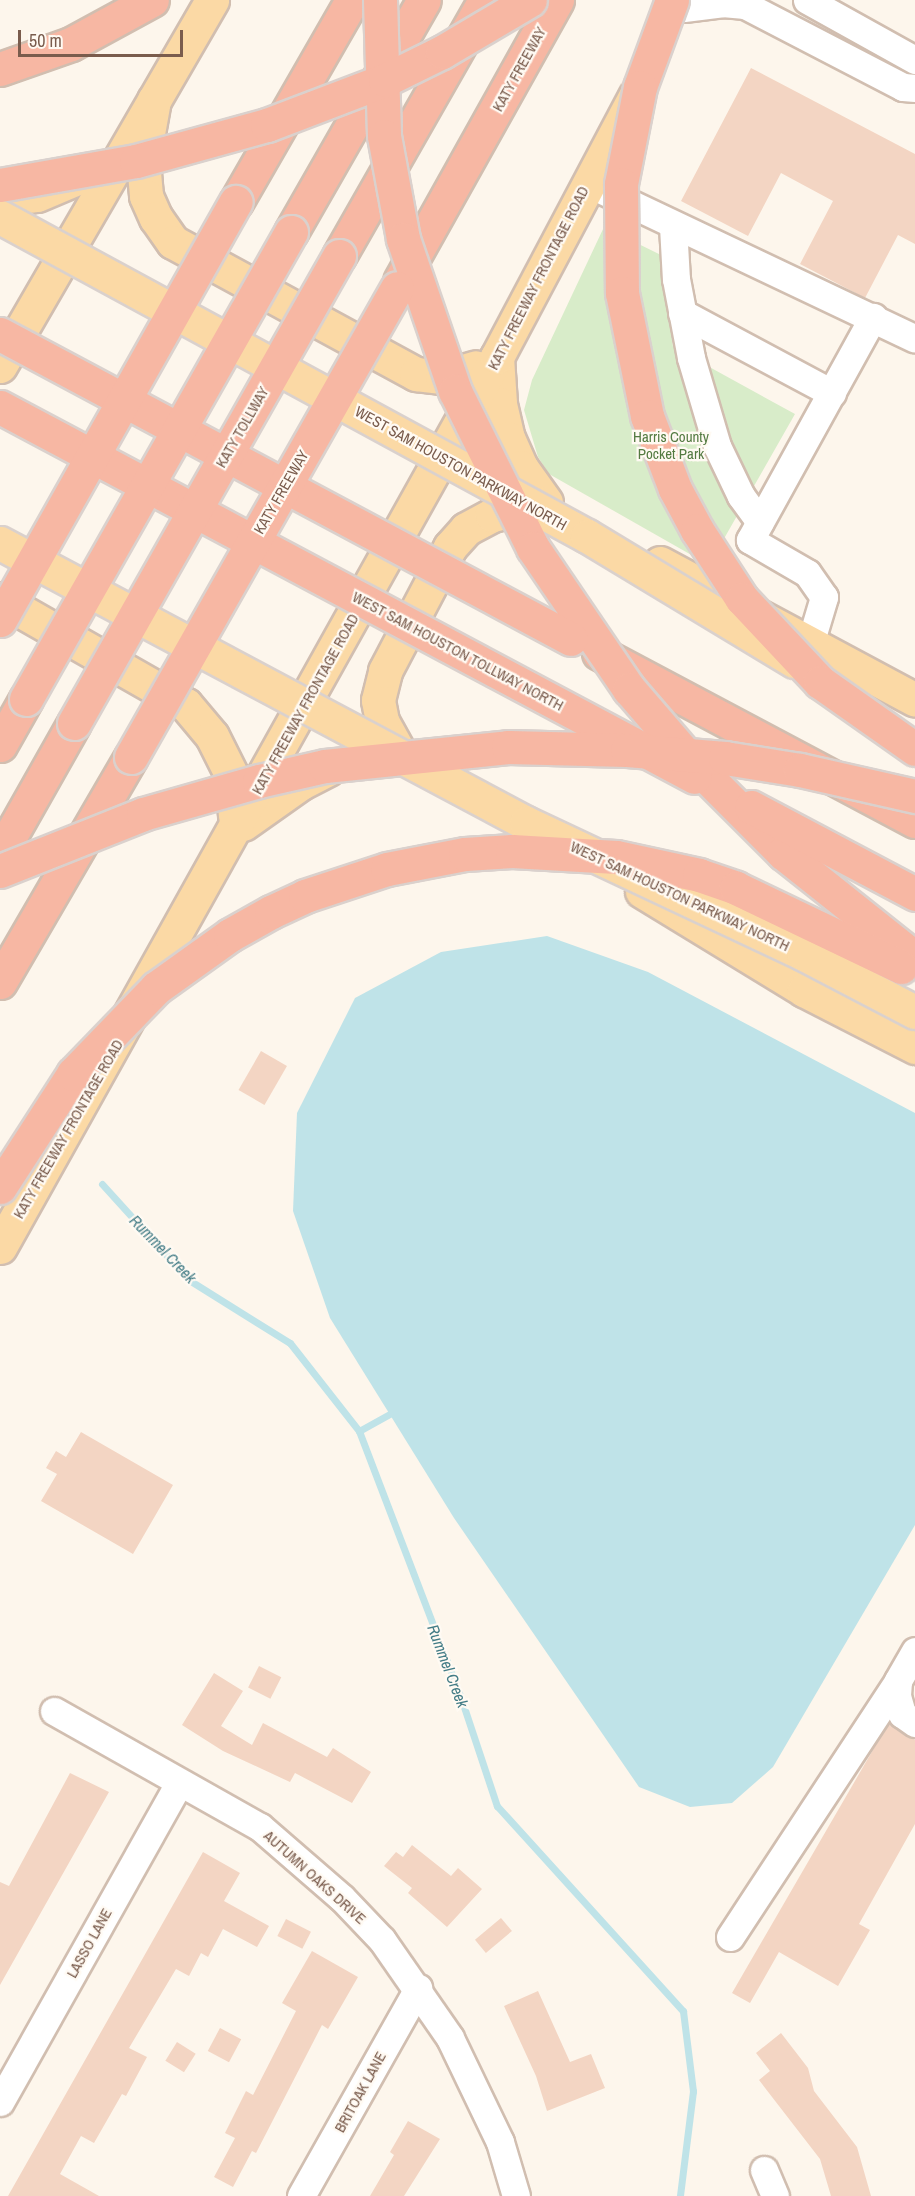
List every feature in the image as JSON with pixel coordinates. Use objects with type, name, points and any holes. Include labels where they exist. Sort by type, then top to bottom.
[{"type":"highway","points":[[0,69],[71,44],[152,0]]},
{"type":"highway","points":[[311,70],[344,0]]},
{"type":"highway","points":[[0,620],[352,0]]},
{"type":"highway","points":[[380,0],[384,136],[403,239],[455,391],[533,548],[629,689],[684,754],[783,853],[915,958]]},
{"type":"highway","points":[[0,745],[424,0]]},
{"type":"highway","name":"KATY TOLLWAY","points":[[0,854],[485,0]]},
{"type":"highway","points":[[0,185],[136,161],[267,125],[385,80],[442,52],[530,0]]},
{"type":"highway","name":"KATY FREEWAY","points":[[0,982],[132,757],[557,0]]},
{"type":"highway","points":[[682,3],[640,87],[621,184],[622,293],[647,416],[675,489],[696,530],[742,599],[820,682],[915,749]]},
{"type":"highway","points":[[0,334],[915,821]]},
{"type":"highway","name":"WEST SAM HOUSTON TOLLWAY NORTH","points":[[0,407],[915,894]]},
{"type":"highway","points":[[0,871],[143,814],[259,781],[325,766],[477,750],[576,748],[725,758],[800,770],[915,796]]},
{"type":"highway","points":[[0,1187],[73,1074],[156,988],[230,934],[271,912],[336,885],[404,865],[465,854],[557,851],[661,865],[699,875],[778,906],[915,974]]},
{"type":"highway","points":[[0,991],[20,947]]},
{"type":"main road","points":[[0,366],[212,0]]},
{"type":"main road","name":"KATY FREEWAY FRONTAGE ROAD","points":[[0,1247],[235,830],[497,357],[682,3]]},
{"type":"main road","points":[[0,200],[37,195],[72,181],[118,144],[154,100]]},
{"type":"main road","points":[[154,100],[145,131],[143,161],[146,196],[156,218],[173,242],[416,374],[442,377],[497,357],[500,404],[508,438],[521,467],[546,502]]},
{"type":"main road","points":[[0,208],[915,700]]},
{"type":"main road","name":"WEST SAM HOUSTON PARKWAY NORTH","points":[[0,217],[587,536],[881,713],[915,731]]},
{"type":"main road","points":[[398,750],[382,721],[378,700],[385,671],[450,547],[465,529],[492,515],[546,502]]},
{"type":"main road","points":[[0,535],[309,696],[804,990],[915,1047]]},
{"type":"main road","name":"WEST SAM HOUSTON PARKWAY NORTH","points":[[0,543],[526,823],[804,954],[915,1012]]},
{"type":"main road","points":[[0,599],[186,705],[212,736],[232,776],[235,830]]},
{"type":"main road","points":[[235,830],[302,783],[346,760],[398,750]]},
{"type":"street","points":[[807,0],[915,60]]},
{"type":"street","points":[[682,3],[745,5],[903,87],[915,88]]},
{"type":"street","points":[[587,183],[673,226],[873,316],[915,339]]},
{"type":"street","points":[[673,226],[682,314],[691,358],[717,446],[741,496],[760,522]]},
{"type":"street","points":[[682,314],[832,393]]},
{"type":"street","points":[[810,644],[824,597],[807,573],[750,540],[873,316]]},
{"type":"street","points":[[730,1937],[898,1681],[915,1651]]},
{"type":"street","points":[[898,1681],[897,1696],[902,1714],[915,1723]]},
{"type":"street","name":"AUTUMN OAKS DRIVE","points":[[54,1711],[260,1827],[326,1884],[382,1940],[418,1988],[450,2038],[500,2142],[516,2196]]},
{"type":"street","name":"LASSO LANE","points":[[0,2102],[179,1783]]},
{"type":"street","name":"BRITOAK LANE","points":[[301,2196],[418,1988]]},
{"type":"street","points":[[764,2170],[775,2196]]},
{"type":"green space","name":"Harris County Pocket Park","points":[[604,227],[663,256],[673,347],[795,414],[709,565],[549,474],[538,457],[524,410],[532,380]]},
{"type":"water","points":[[547,936],[648,972],[915,1113],[915,1525],[773,1767],[732,1803],[690,1807],[639,1787],[454,1518],[330,1318],[293,1211],[297,1113],[355,998],[441,952]]},
{"type":"building","points":[[751,68],[915,154],[915,244],[898,235],[865,298],[800,264],[833,201],[781,173],[748,236],[681,201]]},
{"type":"building","points":[[261,1051],[287,1066],[264,1105],[238,1090]]},
{"type":"building","points":[[81,1432],[173,1485],[133,1554],[41,1501],[57,1474],[46,1468],[56,1451],[66,1457]]},
{"type":"building","points":[[259,1666],[281,1677],[270,1699],[248,1687]]},
{"type":"building","points":[[214,1673],[243,1691],[221,1726],[252,1745],[263,1723],[327,1757],[333,1748],[371,1772],[352,1803],[295,1773],[290,1782],[223,1751],[182,1725]]},
{"type":"building","points":[[888,1724],[915,1740],[915,1824],[859,1924],[870,1930],[838,1986],[779,1952],[750,2003],[732,1993]]},
{"type":"building","points":[[70,1773],[109,1792],[0,1985],[0,1882],[9,1886]]},
{"type":"building","points":[[412,1845],[451,1876],[458,1868],[482,1889],[447,1927],[408,1893],[412,1888],[384,1866],[396,1852],[403,1857]]},
{"type":"building","points":[[203,1852],[240,1873],[224,1901],[269,1926],[257,1947],[223,1929],[208,1957],[201,1953],[189,1976],[176,1969],[129,2048],[147,2057],[126,2096],[122,2094],[94,2143],[81,2136],[60,2174],[99,2196],[8,2196]]},
{"type":"building","points":[[501,1918],[512,1931],[486,1953],[475,1940]]},
{"type":"building","points":[[286,1919],[311,1932],[302,1949],[277,1936]]},
{"type":"building","points":[[312,1951],[358,1977],[328,2029],[322,2025],[256,2153],[252,2151],[233,2187],[214,2177],[235,2138],[225,2133],[246,2091],[253,2095],[296,2011],[282,2003]]},
{"type":"building","points":[[538,1991],[570,2062],[591,2054],[605,2088],[547,2111],[536,2076],[504,2006]]},
{"type":"building","points":[[220,2028],[241,2039],[229,2062],[208,2051]]},
{"type":"building","points":[[781,2033],[808,2068],[814,2091],[857,2147],[871,2196],[831,2196],[820,2159],[759,2080],[770,2071],[756,2053]]},
{"type":"building","points":[[177,2042],[196,2054],[184,2072],[165,2061]]},
{"type":"building","points":[[408,2121],[440,2139],[404,2196],[370,2196],[394,2155],[390,2152]]},
{"type":"waterway","name":"Rummel Creek","points":[[102,1184],[189,1280],[290,1343],[359,1431],[462,1701],[497,1806],[683,2011],[693,2091],[680,2196]]},
{"type":"waterway","points":[[359,1431],[390,1414]]}]
